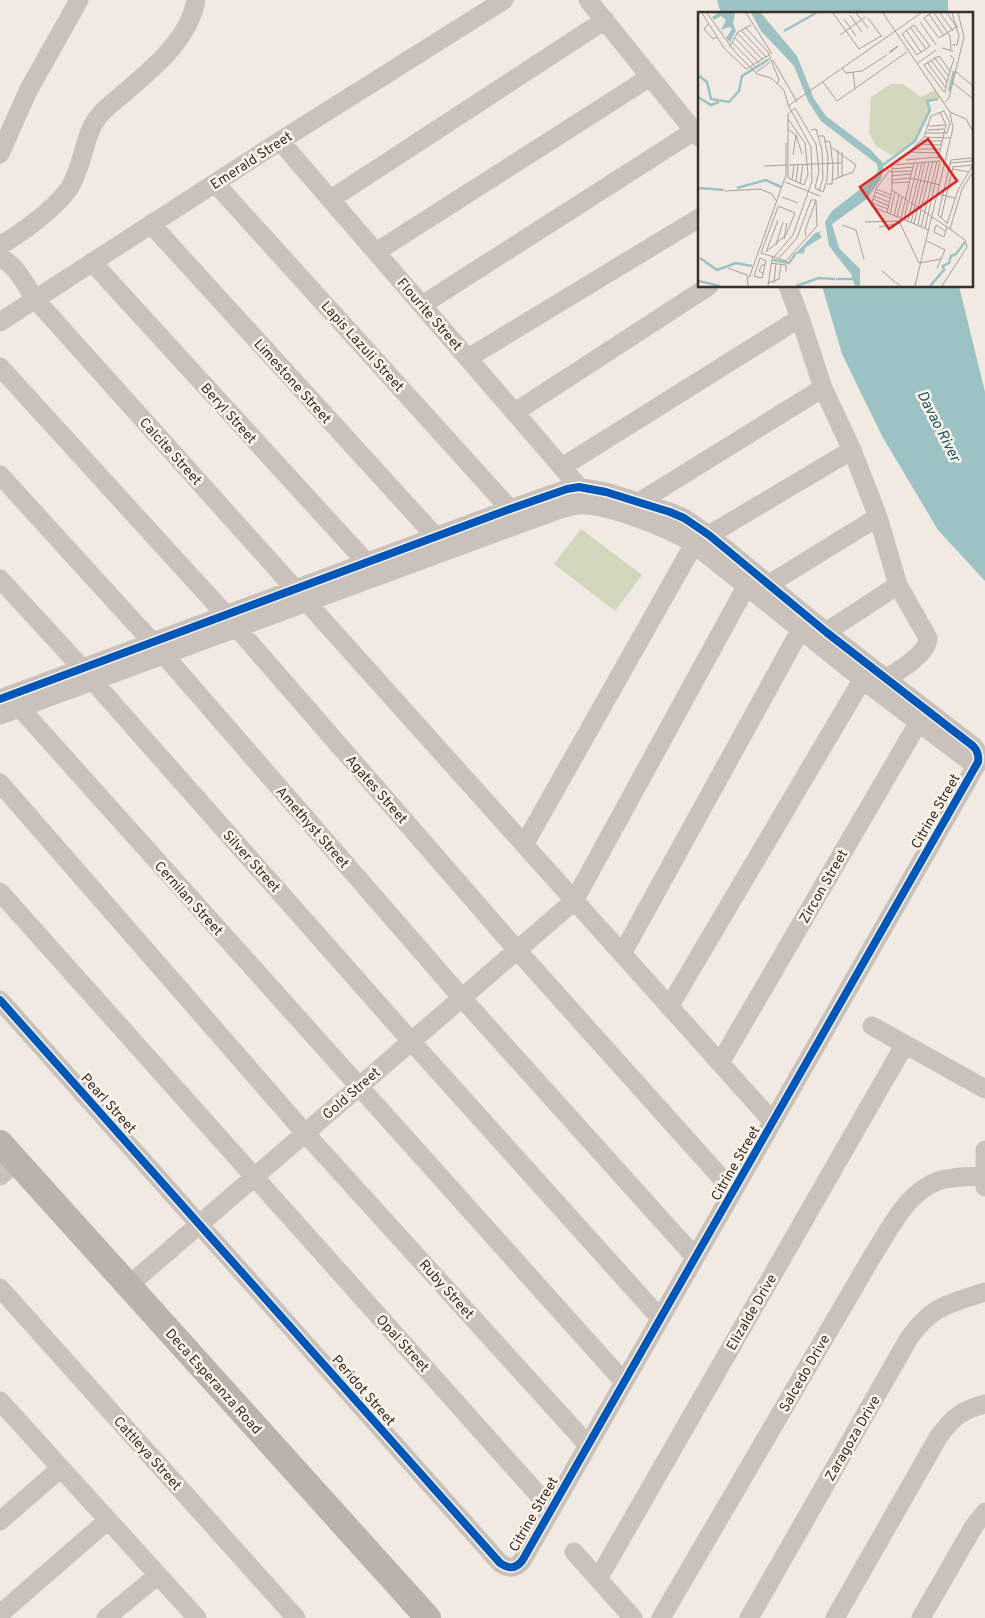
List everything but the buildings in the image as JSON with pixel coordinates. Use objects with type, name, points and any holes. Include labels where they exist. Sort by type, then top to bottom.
[{"type":"street","points":[[0,154],[28,91],[78,0]]},
{"type":"street","points":[[0,245],[48,210],[69,189],[91,127],[99,115],[172,48],[186,29],[196,0]]},
{"type":"street","name":"Emerald Street","points":[[0,322],[280,141],[504,0]]},
{"type":"street","points":[[422,305],[696,134],[588,0]]},
{"type":"street","points":[[331,199],[605,20]]},
{"type":"street","points":[[376,252],[650,77]]},
{"type":"street","name":"Flourite Street","points":[[280,141],[579,487]]},
{"type":"street","name":"Lapis Lazuli Street","points":[[215,183],[510,510]]},
{"type":"street","points":[[468,358],[698,219]]},
{"type":"street","name":"Limestone Street","points":[[151,224],[436,537]]},
{"type":"street","name":"Calcite Street","points":[[0,258],[14,269],[35,299],[772,1122]]},
{"type":"street","name":"Beryl Street","points":[[92,262],[367,563]]},
{"type":"street","points":[[515,412],[706,288]]},
{"type":"street","points":[[669,1007],[873,678],[919,656],[927,645],[926,634],[898,585],[878,517],[852,450],[823,388],[789,288]]},
{"type":"street","points":[[562,467],[800,318]]},
{"type":"street","name":"Agates Street","points":[[0,367],[232,622],[517,950],[733,1191]]},
{"type":"street","points":[[639,502],[823,388]]},
{"type":"street","points":[[524,845],[702,539],[852,450]]},
{"type":"street","name":"Amethyst Street","points":[[0,475],[159,649],[462,998],[695,1257]]},
{"type":"street","points":[[301,596],[367,563],[567,489],[579,487],[599,490],[684,518],[702,539],[756,584],[922,716]]},
{"type":"street","points":[[0,716],[7,697],[88,675],[301,596],[578,505],[600,507],[659,526],[682,536],[702,539]]},
{"type":"street","points":[[574,901],[756,584],[878,517]]},
{"type":"street","name":"Silver Street","points":[[0,579],[88,675],[660,1318]]},
{"type":"street","points":[[622,954],[812,630],[898,585]]},
{"type":"street","name":"Cernilan Street","points":[[7,697],[624,1382]]},
{"type":"street","name":"Citrine Street","points":[[511,1568],[522,1561],[976,766],[922,716]]},
{"type":"street","name":"Zircon Street","points":[[720,1063],[922,716]]},
{"type":"street","name":"Ruby Street","points":[[0,783],[306,1133],[588,1445]]},
{"type":"street","name":"Opal Street","points":[[0,892],[551,1509]]},
{"type":"street","name":"Gold Street","points":[[128,1286],[574,901]]},
{"type":"street","name":"Pearl Street","points":[[0,1000],[200,1224]]},
{"type":"street","points":[[872,1026],[985,1088]]},
{"type":"street","name":"Elizalde Drive","points":[[598,1579],[905,1044]]},
{"type":"street","points":[[985,1150],[985,1182]]},
{"type":"street","name":"Deca Esperanza Road","points":[[5,1160],[128,1286],[428,1618]]},
{"type":"street","name":"Salcedo Drive","points":[[661,1618],[873,1255],[908,1203],[922,1188],[939,1180],[959,1177],[985,1182]]},
{"type":"street","name":"Peridot Street","points":[[200,1224],[500,1563],[511,1568]]},
{"type":"street","name":"Cattleya Street","points":[[0,1288],[296,1618]]},
{"type":"street","name":"Zaragoza Drive","points":[[749,1618],[909,1338],[935,1310],[985,1292]]},
{"type":"street","points":[[0,1401],[6,1421],[61,1468],[197,1618]]},
{"type":"street","points":[[835,1618],[939,1436],[949,1422],[962,1411],[985,1404]]},
{"type":"street","points":[[0,1522],[61,1468]]},
{"type":"street","points":[[921,1618],[974,1526],[985,1512]]},
{"type":"street","points":[[0,1614],[108,1520]]},
{"type":"street","points":[[574,1552],[633,1618]]},
{"type":"street","points":[[106,1618],[158,1575]]},
{"type":"green space","points":[[581,529],[642,575],[615,611],[554,564]]},
{"type":"water","points":[[717,0],[948,0],[948,12],[720,12]]},
{"type":"water","name":"Davao River","points":[[823,288],[959,288],[985,392],[985,581],[938,530],[882,436],[842,354]]},
{"type":"cycle path","points":[[0,699],[510,509],[567,489],[579,487],[606,492],[684,518],[709,535],[826,632],[973,746],[978,758],[978,762],[522,1561],[514,1567],[500,1563],[0,1000]]}]
